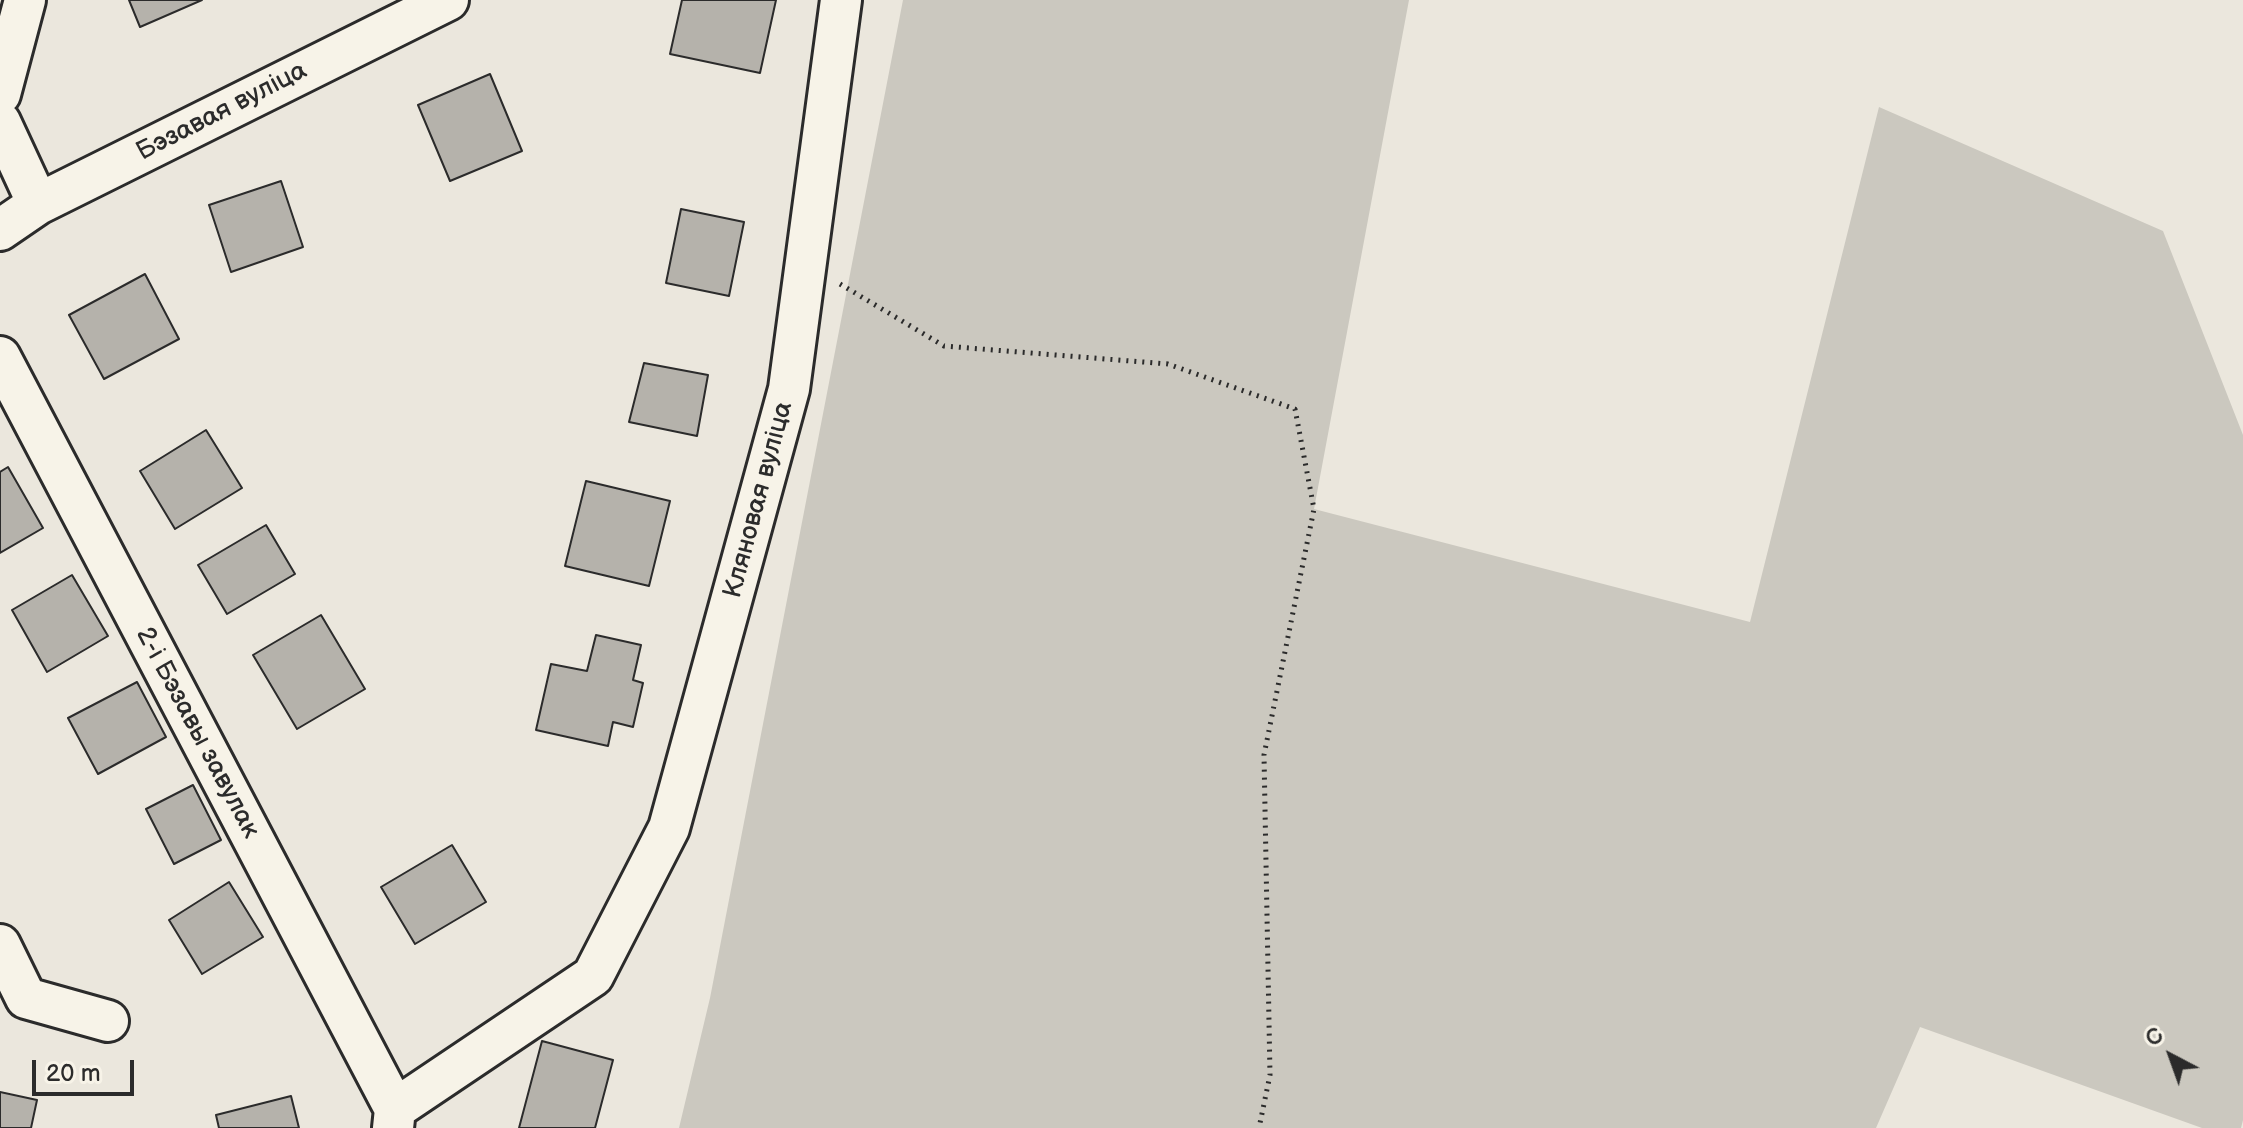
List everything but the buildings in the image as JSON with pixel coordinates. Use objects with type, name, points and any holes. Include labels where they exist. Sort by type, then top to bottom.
[{"type":"street","points":[[0,94],[25,0]]},
{"type":"street","name":"Бэзавая вуліца","points":[[0,230],[38,204],[448,0]]},
{"type":"street","name":"Кляновая вуліца","points":[[394,1118],[593,976],[669,828],[789,389],[841,0]]},
{"type":"street","points":[[0,122],[38,204]]},
{"type":"street","name":"2-і Бэзавы завулак","points":[[0,357],[394,1118]]},
{"type":"street","points":[[0,945],[26,998],[108,1021]]},
{"type":"path","points":[[806,265],[944,346],[1168,364],[1295,409],[1314,509],[1264,755],[1270,1075],[1259,1128]]},
{"type":"shaded area","points":[[903,0],[1409,0],[1314,509],[1750,622],[1879,107],[2163,231],[2243,435],[2241,1128],[2202,1128],[1920,1027],[1876,1128],[679,1128],[710,998]]}]
